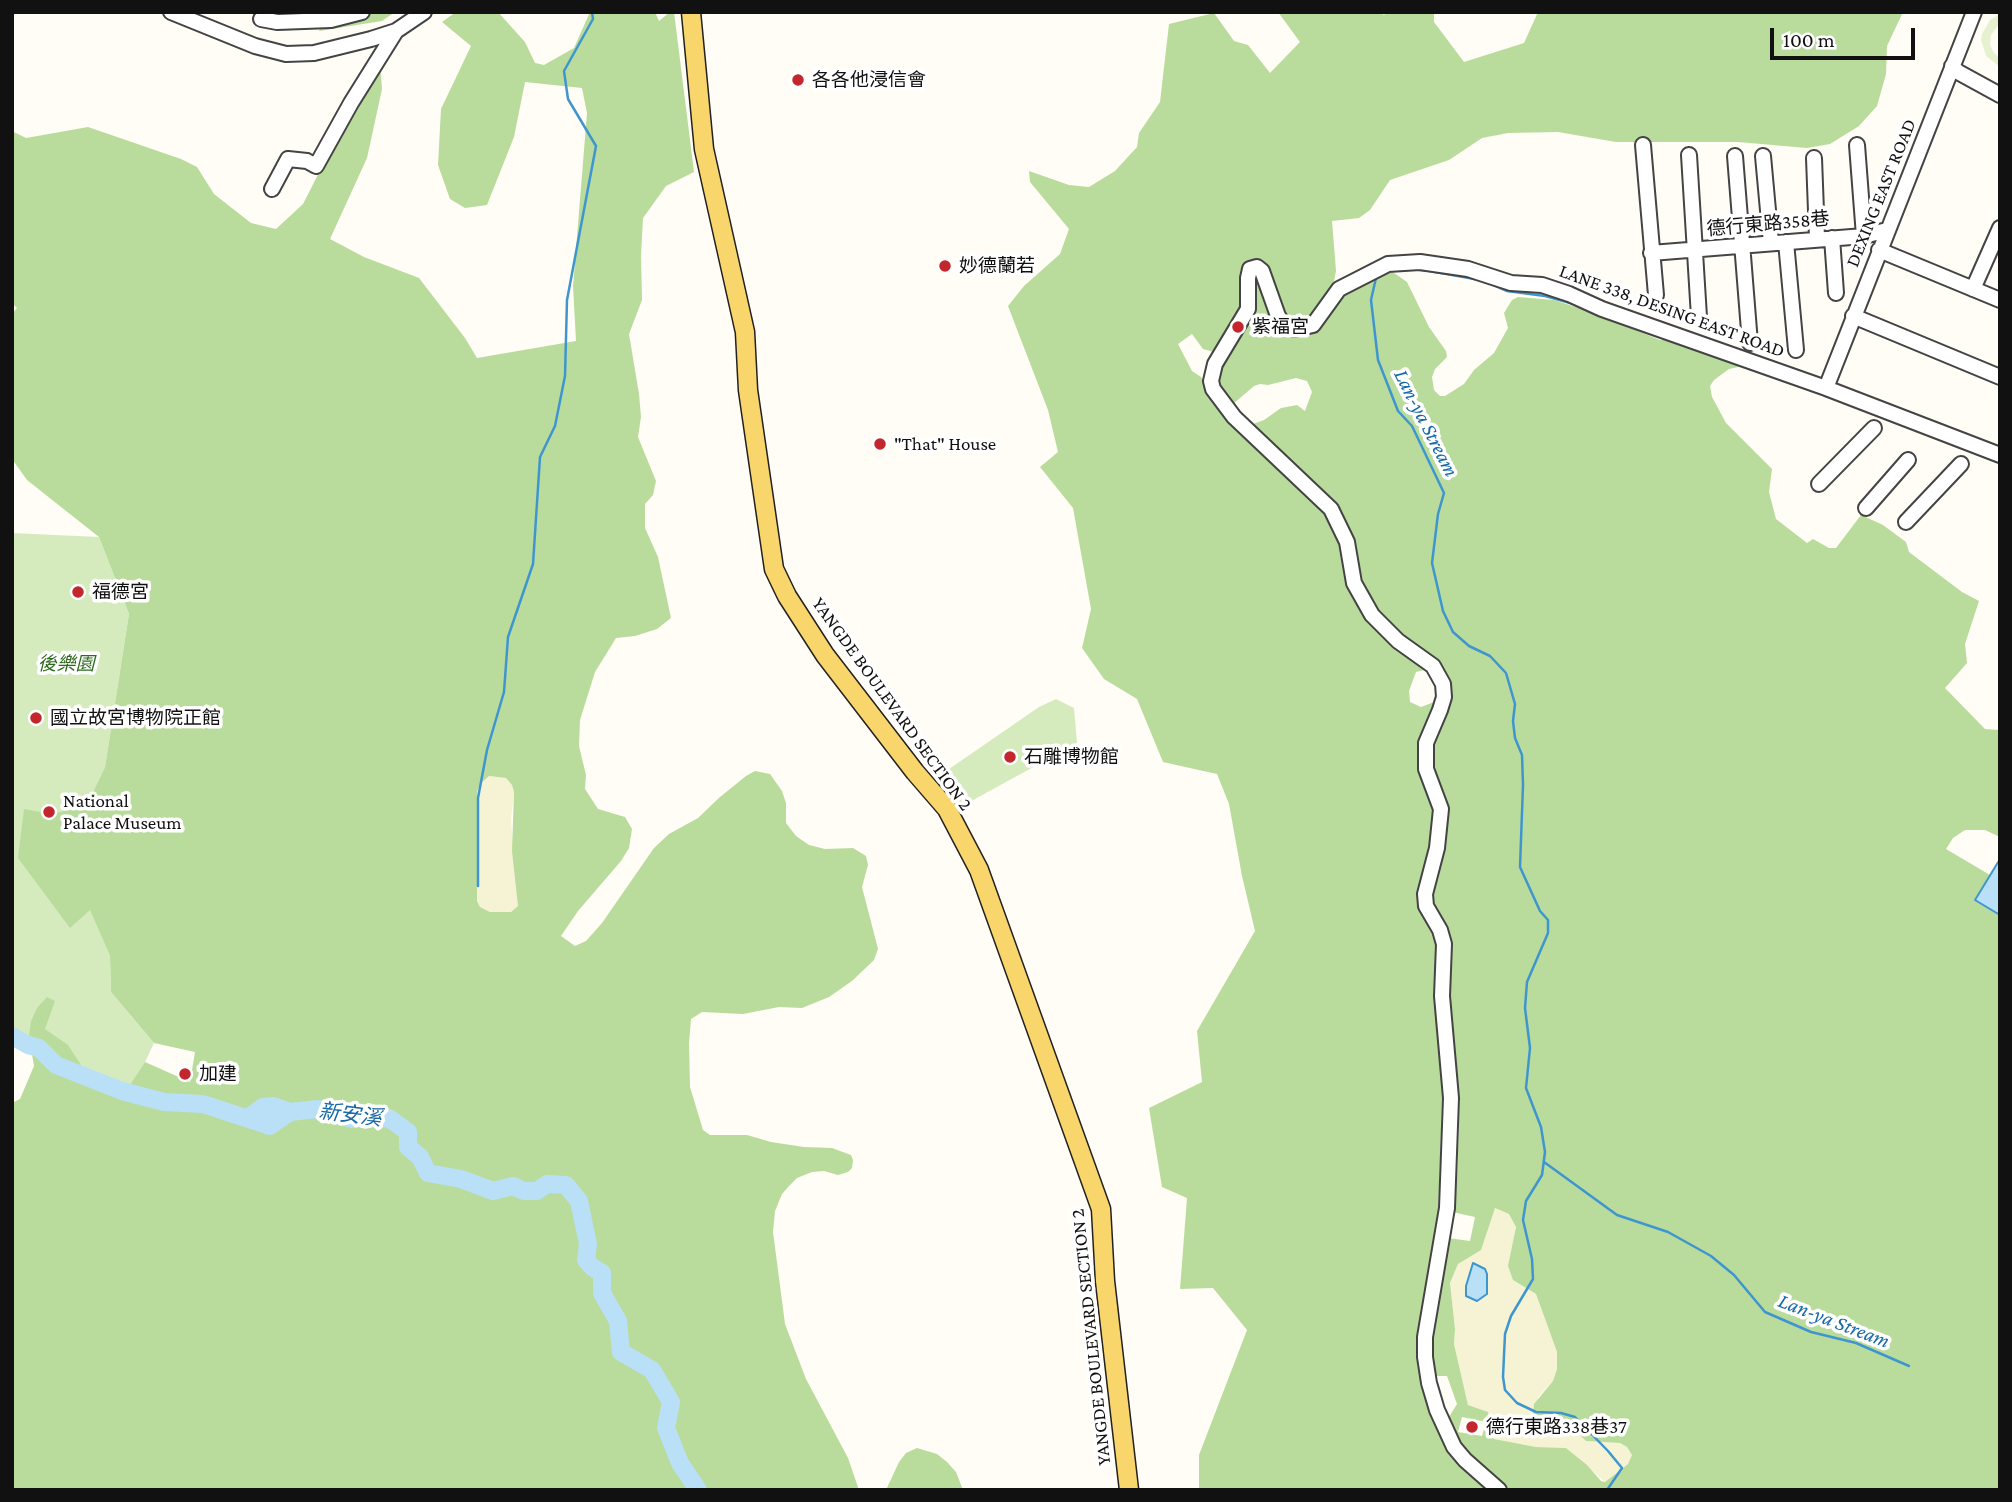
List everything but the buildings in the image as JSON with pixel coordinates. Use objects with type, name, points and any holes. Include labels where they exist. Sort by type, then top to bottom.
[{"type":"main road","name":"YANGDE BOULEVARD SECTION 2","points":[[691,12],[704,149],[745,332],[748,390],[774,569],[793,606],[825,654],[915,772],[947,809],[979,870],[1101,1209],[1105,1281],[1129,1490]]},
{"type":"street","points":[[171,12],[189,22],[255,46],[286,54],[314,53],[396,31],[424,12]]},
{"type":"street","points":[[261,19],[277,22],[331,20],[362,12]]},
{"type":"street","name":"DEXING EAST ROAD","points":[[1826,388],[1974,12]]},
{"type":"street","points":[[272,189],[288,159],[307,161],[316,166],[396,31]]},
{"type":"street","points":[[1952,66],[2000,95]]},
{"type":"street","points":[[1643,145],[1656,295]]},
{"type":"street","points":[[1857,145],[1864,236]]},
{"type":"street","points":[[1689,155],[1699,317]]},
{"type":"street","points":[[1735,156],[1750,343]]},
{"type":"street","points":[[1763,156],[1796,350]]},
{"type":"street","points":[[1814,158],[1836,293]]},
{"type":"street","points":[[1973,289],[2000,228]]},
{"type":"street","name":"德行東路358巷","points":[[1651,253],[1864,236],[1887,230]]},
{"type":"street","points":[[1879,250],[2000,300]]},
{"type":"street","name":"LANE 338, DESING EAST ROAD","points":[[1499,1490],[1454,1447],[1437,1410],[1425,1357],[1425,1337],[1447,1208],[1451,1098],[1442,996],[1444,944],[1440,930],[1426,905],[1425,894],[1437,848],[1441,809],[1426,769],[1426,743],[1444,697],[1443,684],[1433,666],[1391,635],[1372,615],[1354,583],[1347,542],[1331,509],[1234,417],[1220,400],[1211,381],[1215,364],[1248,309],[1248,278],[1252,268],[1257,267],[1262,271],[1274,309],[1282,322],[1294,329],[1313,325],[1331,297],[1354,280],[1388,264],[1420,261],[1468,269],[1511,283],[1542,285],[1602,309],[1826,388],[2000,455]]},
{"type":"street","points":[[1853,316],[2000,377]]},
{"type":"street","points":[[1819,484],[1874,428]]},
{"type":"street","points":[[1866,508],[1908,460]]},
{"type":"street","points":[[1906,522],[1961,464]]},
{"type":"shaded area","points":[[489,776],[506,778],[514,792],[511,820],[518,906],[511,912],[490,912],[480,907],[477,901],[477,792],[480,784]]},
{"type":"shaded area","points":[[1495,1208],[1509,1214],[1516,1226],[1513,1280],[1536,1294],[1557,1352],[1557,1369],[1553,1381],[1538,1397],[1538,1418],[1570,1426],[1586,1441],[1620,1443],[1627,1447],[1632,1455],[1628,1464],[1605,1482],[1566,1448],[1536,1447],[1494,1439],[1489,1432],[1488,1413],[1468,1405],[1454,1344],[1450,1283],[1458,1264],[1481,1249]]},
{"type":"green space","points":[[328,12],[395,12],[382,21],[319,31]]},
{"type":"green space","points":[[456,12],[498,12],[525,42],[535,63],[544,65],[574,48],[590,12],[655,12],[659,21],[674,12],[694,172],[666,186],[643,218],[642,300],[629,334],[639,394],[641,417],[638,437],[656,481],[653,495],[645,504],[645,528],[658,557],[671,618],[657,629],[635,636],[616,638],[595,672],[580,720],[579,746],[586,775],[585,789],[598,809],[625,817],[632,829],[629,848],[621,861],[578,911],[561,936],[575,946],[586,941],[602,923],[654,848],[669,834],[698,818],[720,797],[755,771],[770,774],[782,791],[786,803],[786,823],[796,836],[809,845],[825,849],[853,848],[866,856],[868,865],[862,887],[878,949],[874,960],[852,981],[829,997],[802,1008],[779,1007],[743,1014],[702,1012],[691,1019],[689,1043],[690,1087],[703,1130],[710,1135],[747,1135],[771,1142],[832,1148],[851,1155],[853,1160],[852,1168],[848,1172],[838,1175],[824,1171],[812,1172],[797,1178],[782,1194],[775,1211],[773,1232],[785,1324],[806,1379],[848,1458],[859,1490],[12,1490],[12,1103],[20,1099],[34,1066],[29,1037],[31,1021],[37,1008],[47,997],[55,1001],[45,1029],[68,1045],[86,1073],[126,1091],[145,1062],[190,1082],[195,1052],[154,1043],[111,992],[110,956],[90,910],[70,928],[18,858],[24,809],[52,814],[87,804],[105,767],[129,614],[99,537],[27,480],[12,459],[12,314],[17,308],[12,303],[12,131],[26,138],[88,127],[181,159],[197,167],[214,194],[251,223],[276,229],[303,204],[354,104],[380,63],[382,89],[367,158],[330,239],[364,257],[419,278],[477,358],[576,341],[573,286],[587,113],[582,88],[525,82],[514,137],[487,205],[465,208],[450,199],[438,165],[441,109],[471,46],[442,22]],"holes":[[[489,776],[506,778],[514,792],[512,851],[518,906],[511,912],[490,912],[480,907],[477,901],[477,792],[480,784]]]},
{"type":"green space","points":[[1278,12],[1380,12],[1384,15],[1387,12],[1434,12],[1434,22],[1464,62],[1524,43],[1538,12],[1903,12],[1887,46],[1886,74],[1877,106],[1859,126],[1830,144],[1807,148],[1738,142],[1616,142],[1558,132],[1508,133],[1482,138],[1449,160],[1390,180],[1370,210],[1359,218],[1332,221],[1336,271],[1334,281],[1329,295],[1307,324],[1288,321],[1257,264],[1243,310],[1217,353],[1203,349],[1192,334],[1178,344],[1192,371],[1201,377],[1210,393],[1240,430],[1329,518],[1338,537],[1347,577],[1428,669],[1416,672],[1409,691],[1410,702],[1421,707],[1434,702],[1437,704],[1422,738],[1436,800],[1426,919],[1436,940],[1443,1078],[1437,1242],[1419,1341],[1435,1421],[1491,1490],[1199,1490],[1199,1455],[1247,1330],[1213,1288],[1180,1289],[1187,1198],[1162,1187],[1149,1108],[1202,1082],[1197,1031],[1255,931],[1229,804],[1217,774],[1163,762],[1137,699],[1104,679],[1082,648],[1091,609],[1073,508],[1040,467],[1058,452],[1048,410],[1008,306],[1024,286],[1060,254],[1069,229],[1030,182],[1029,171],[1069,185],[1089,187],[1115,171],[1137,147],[1139,133],[1160,102],[1169,24],[1214,13],[1234,41],[1248,45],[1270,73],[1300,42]]},
{"type":"green space","points":[[2000,14],[2000,23],[1991,35],[1990,45],[2000,58],[2000,67],[1986,56],[1981,40],[1990,20]]},
{"type":"green space","points":[[1256,270],[1294,332],[1334,299],[1373,275],[1392,272],[1407,282],[1429,327],[1446,351],[1447,357],[1435,369],[1432,377],[1434,390],[1440,396],[1445,396],[1464,384],[1474,370],[1494,353],[1508,328],[1504,313],[1512,300],[1518,297],[1554,300],[1660,340],[1679,340],[1745,364],[1729,369],[1714,380],[1710,386],[1712,397],[1726,423],[1772,469],[1769,492],[1776,519],[1807,543],[1813,539],[1829,548],[1836,548],[1861,515],[1883,525],[1906,542],[1909,552],[1962,592],[1979,601],[1965,644],[1967,663],[1945,688],[1985,729],[2000,730],[2000,837],[1985,830],[1965,830],[1953,838],[1946,849],[1990,875],[1976,900],[2000,915],[2000,1490],[1509,1490],[1469,1458],[1452,1433],[1449,1417],[1457,1404],[1447,1376],[1434,1376],[1429,1340],[1448,1238],[1470,1241],[1475,1217],[1452,1212],[1457,1178],[1458,1087],[1449,1031],[1446,964],[1430,904],[1440,850],[1430,770],[1430,744],[1449,697],[1450,686],[1445,671],[1437,661],[1384,624],[1356,576],[1354,548],[1349,529],[1338,509],[1255,430],[1253,424],[1281,408],[1297,405],[1305,411],[1312,392],[1307,381],[1296,378],[1268,385],[1260,384],[1232,405],[1219,391],[1216,377],[1253,288]],"holes":[[[1495,1208],[1509,1214],[1516,1227],[1508,1266],[1513,1280],[1536,1294],[1557,1352],[1557,1369],[1553,1381],[1534,1404],[1533,1414],[1538,1418],[1570,1426],[1586,1441],[1620,1443],[1627,1447],[1632,1455],[1628,1464],[1605,1482],[1566,1448],[1536,1447],[1494,1439],[1489,1432],[1488,1412],[1468,1405],[1454,1344],[1450,1283],[1458,1264],[1481,1250]],[[1462,1417],[1486,1422],[1482,1436],[1458,1432]]]},
{"type":"green space","name":"National Palace Museum","points":[[12,533],[99,537],[129,614],[105,767],[87,804],[52,814],[70,927],[90,909],[110,956],[111,992],[154,1043],[127,1091],[86,1073],[28,1038],[12,1032]]},
{"type":"green space","points":[[1056,699],[1074,708],[1077,743],[955,810],[936,778],[1039,707]]},
{"type":"green space","points":[[917,1448],[937,1454],[947,1462],[956,1472],[963,1490],[886,1490],[899,1462],[906,1453]]},
{"type":"water","points":[[2000,859],[2000,915],[1975,900]]},
{"type":"water","points":[[1473,1263],[1485,1269],[1487,1274],[1487,1294],[1477,1301],[1466,1296]]},
{"type":"waterway","points":[[478,886],[478,798],[487,750],[504,692],[508,637],[533,564],[540,457],[555,426],[565,376],[567,300],[596,146],[568,99],[564,71],[593,19],[592,12]]},
{"type":"waterway","name":"Lan-ya Stream","points":[[1411,269],[1480,280]]},
{"type":"waterway","name":"Lan-ya Stream","points":[[1376,278],[1371,300],[1378,360],[1398,411],[1412,426],[1444,493],[1438,514],[1432,563],[1443,611],[1453,632],[1469,646],[1490,656],[1506,673],[1515,704],[1513,721],[1515,738],[1522,755],[1523,785],[1520,867],[1540,911],[1548,920],[1548,933],[1527,982],[1525,1008],[1530,1048],[1526,1088],[1541,1127],[1545,1152],[1542,1175],[1526,1201],[1523,1220],[1532,1259],[1533,1279],[1511,1316],[1505,1334],[1505,1390],[1517,1403],[1536,1412],[1561,1413],[1575,1417],[1622,1468],[1607,1490]]},
{"type":"waterway","name":"Lan-ya Stream","points":[[1487,282],[1507,291],[1545,296],[1574,304]]},
{"type":"waterway","name":"新安溪","points":[[12,1036],[39,1048],[56,1065],[122,1091],[164,1102],[203,1104],[270,1126],[290,1112],[318,1109],[351,1119],[389,1118],[408,1132],[408,1147],[420,1157],[428,1173],[461,1179],[493,1191],[513,1186],[524,1191],[537,1191],[547,1184],[566,1185],[579,1201],[588,1244],[586,1260],[602,1273],[602,1293],[618,1321],[621,1352],[652,1370],[671,1402],[666,1428],[680,1463],[698,1490]]},
{"type":"waterway","name":"新安溪","points":[[248,1118],[263,1107],[273,1106],[290,1112]]},
{"type":"waterway","name":"Lan-ya Stream","points":[[1544,1162],[1617,1215],[1668,1232],[1711,1256],[1734,1275],[1765,1312],[1811,1332],[1856,1343],[1909,1366]]},
{"type":"place","name":"各各他浸信會","points":[[798,80]]},
{"type":"place","name":"妙德蘭若","points":[[945,266]]},
{"type":"place","name":"紫福宮","points":[[1238,327]]},
{"type":"place","name":"\"That\" House","points":[[880,444]]},
{"type":"place","name":"福德宮","points":[[78,592]]},
{"type":"place","name":"國立故宮博物院正館","points":[[36,718]]},
{"type":"place","name":"石雕博物館","points":[[1010,757]]},
{"type":"place","name":"National Palace Museum","points":[[49,812]]},
{"type":"place","name":"加建","points":[[185,1074]]},
{"type":"place","name":"德行東路338巷37","points":[[1472,1427]]},
{"type":"park label","name":"後樂園","points":[[66,664]]}]
